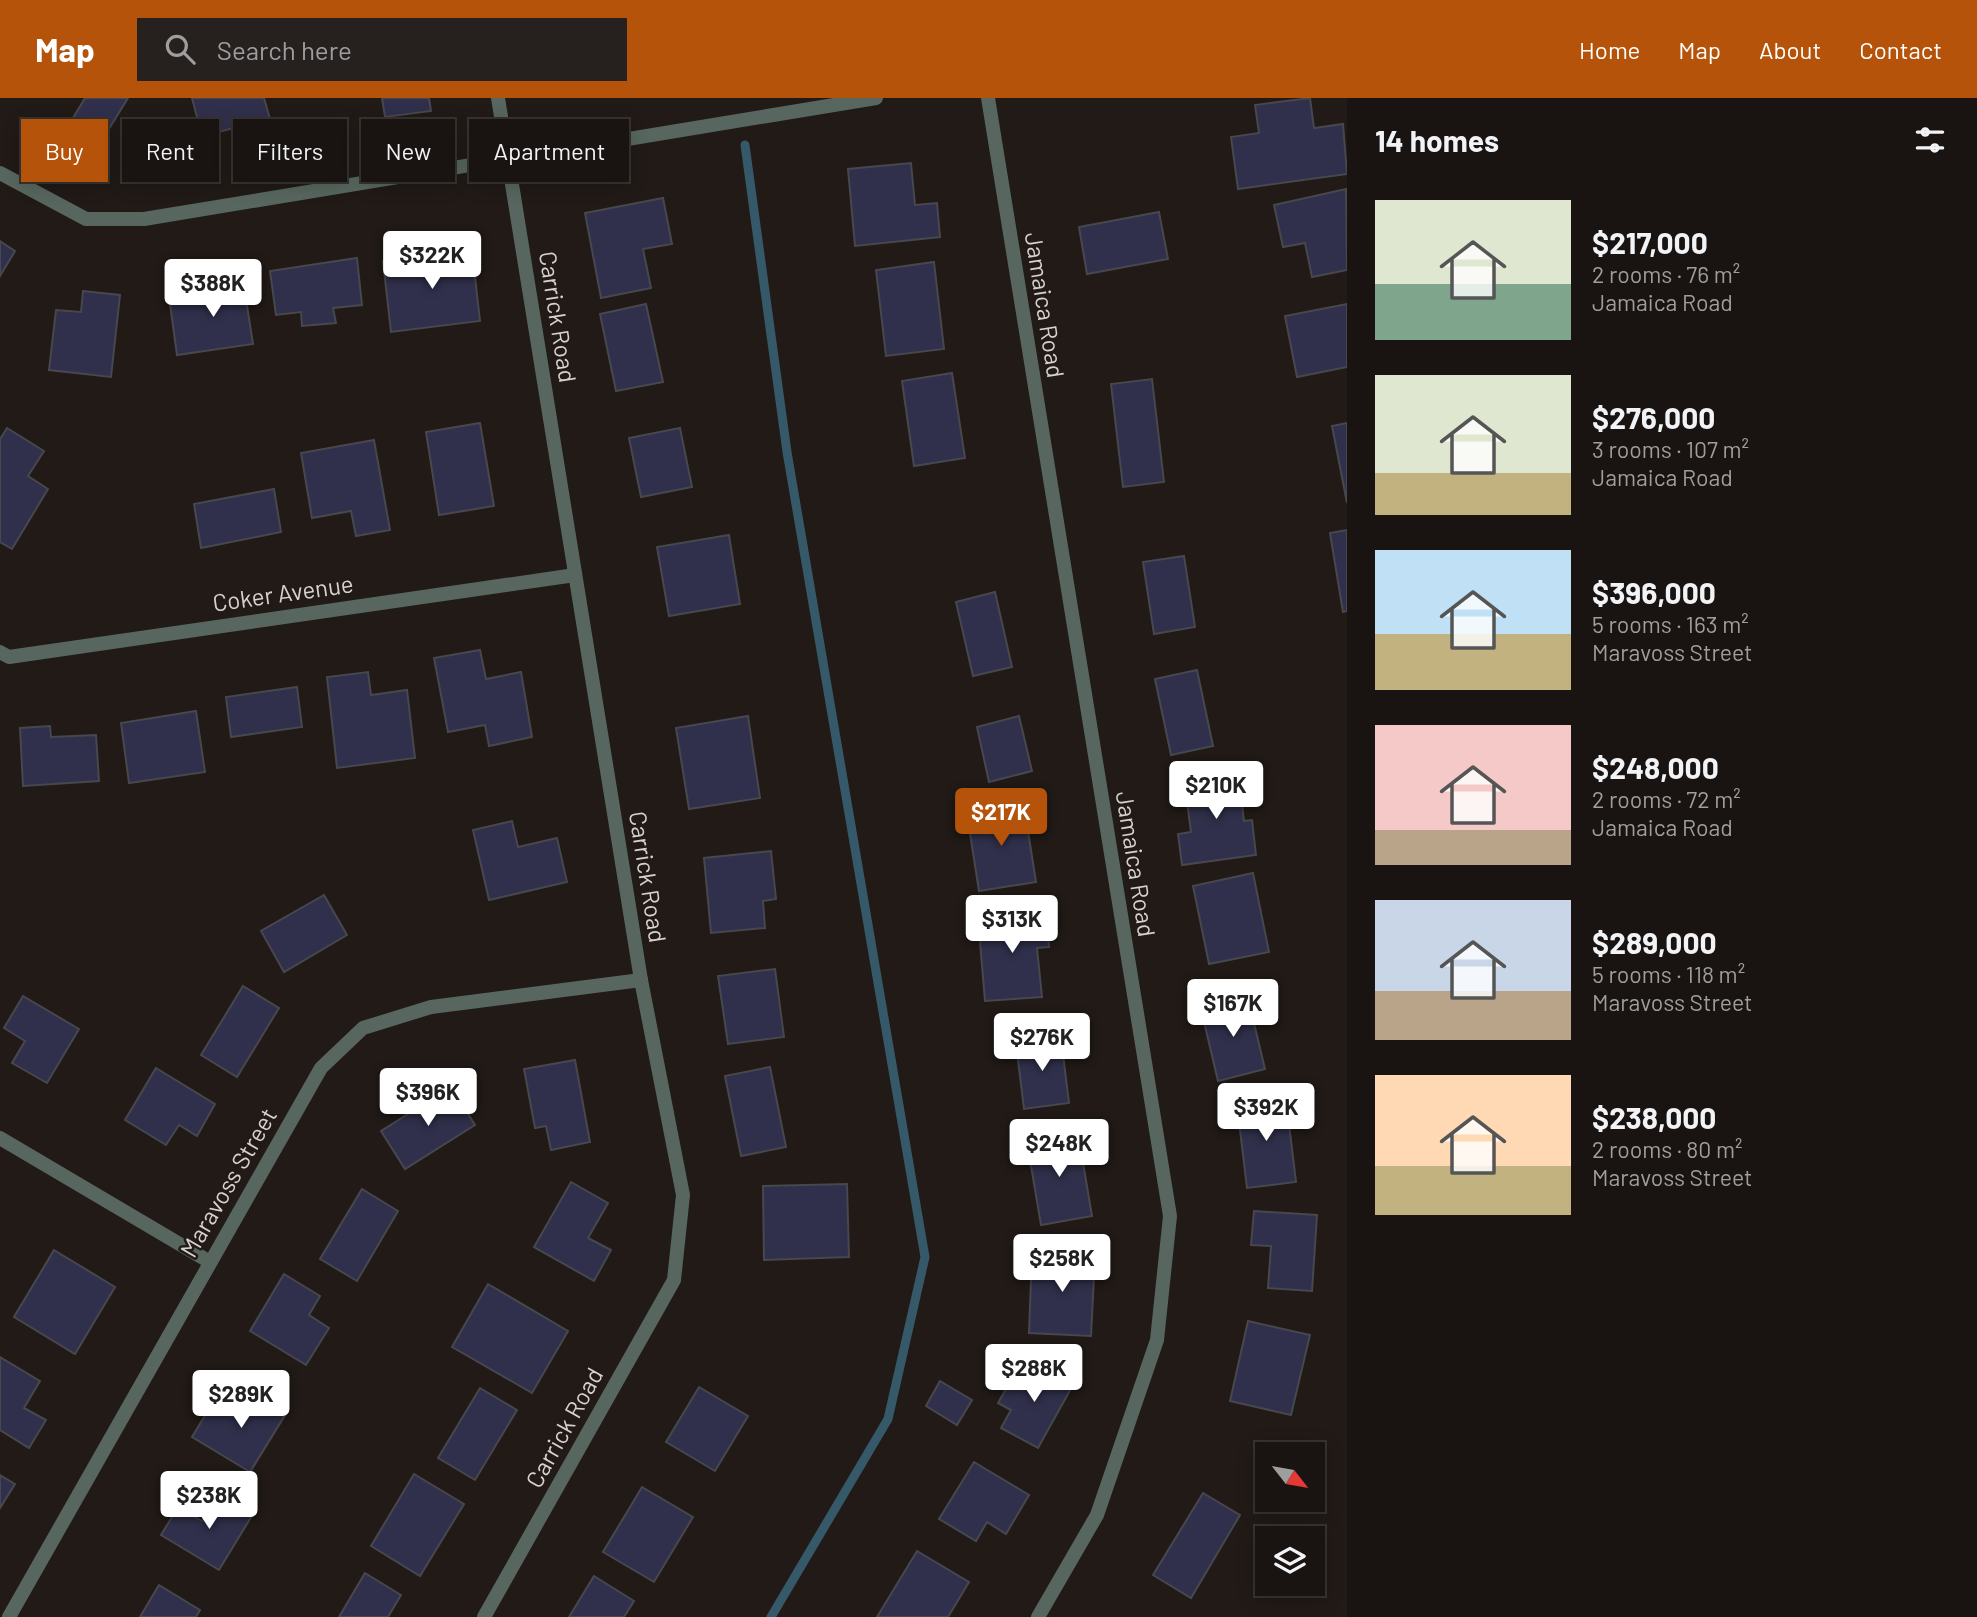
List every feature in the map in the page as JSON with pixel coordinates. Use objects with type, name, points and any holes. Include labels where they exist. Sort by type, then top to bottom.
[{"type":"street","name":"Carrick Road","points":[[498,98],[501,119]]},
{"type":"street","points":[[629,139],[876,98]]},
{"type":"street","name":"Jamaica Road","points":[[988,98],[1170,1216],[1157,1340],[1097,1514],[1038,1617]]},
{"type":"street","points":[[0,173],[86,219],[144,219],[469,165]]},
{"type":"street","name":"Carrick Road","points":[[484,1617],[674,1280],[683,1195],[641,980],[512,182]]},
{"type":"street","name":"Coker Avenue","points":[[0,652],[9,657],[575,575]]},
{"type":"street","name":"Maravoss Street","points":[[9,1617],[321,1068],[363,1028],[431,1007],[641,980]]},
{"type":"street","points":[[0,1138],[210,1262]]},
{"type":"building","points":[[85,98],[128,98],[108,131],[108,119],[72,119]]},
{"type":"building","points":[[192,98],[264,98],[270,119],[233,119],[233,128],[219,132],[219,119],[198,119]]},
{"type":"building","points":[[382,98],[429,98],[431,111],[385,117]]},
{"type":"building","points":[[1310,98],[1314,128],[1343,124],[1347,174],[1238,189],[1231,137],[1259,133],[1255,105]]},
{"type":"building","points":[[911,163],[915,205],[937,203],[940,237],[855,246],[848,169]]},
{"type":"building","points":[[1346,189],[1347,270],[1312,277],[1305,243],[1283,247],[1274,205]]},
{"type":"building","points":[[663,198],[672,244],[643,249],[651,288],[601,298],[585,213]]},
{"type":"building","points":[[1159,212],[1168,259],[1087,274],[1079,227]]},
{"type":"building","points":[[0,241],[15,251],[0,276]]},
{"type":"building","points":[[472,250],[480,321],[391,332],[383,261]]},
{"type":"building","points":[[357,258],[362,305],[333,308],[336,323],[302,326],[301,312],[276,315],[270,271]]},
{"type":"building","points":[[934,262],[944,349],[886,356],[876,270]]},
{"type":"building","points":[[242,274],[253,344],[177,355],[170,304],[210,298],[208,279]]},
{"type":"building","points":[[83,291],[120,295],[111,377],[49,370],[56,310],[81,312]]},
{"type":"building","points":[[646,304],[663,382],[616,391],[600,314]]},
{"type":"building","points":[[1347,304],[1347,367],[1297,377],[1285,316]]},
{"type":"building","points":[[952,373],[965,458],[914,466],[902,381]]},
{"type":"building","points":[[1152,379],[1164,482],[1123,487],[1111,384]]},
{"type":"building","points":[[480,423],[494,506],[439,515],[426,432]]},
{"type":"building","points":[[1347,423],[1347,503],[1332,426]]},
{"type":"building","points":[[7,428],[44,451],[28,476],[48,489],[12,549],[0,542],[0,439]]},
{"type":"building","points":[[680,428],[692,487],[641,497],[629,438]]},
{"type":"building","points":[[374,440],[390,530],[356,536],[351,511],[312,518],[301,453]]},
{"type":"building","points":[[274,489],[281,532],[201,548],[194,504]]},
{"type":"building","points":[[1347,530],[1347,611],[1343,612],[1330,533]]},
{"type":"building","points":[[729,535],[740,604],[669,616],[657,547]]},
{"type":"building","points":[[1184,556],[1195,627],[1154,634],[1143,562]]},
{"type":"building","points":[[995,592],[1012,667],[973,676],[956,602]]},
{"type":"building","points":[[480,650],[486,679],[521,672],[532,737],[489,746],[485,725],[448,732],[434,658]]},
{"type":"building","points":[[1197,670],[1213,746],[1171,755],[1155,679]]},
{"type":"building","points":[[368,672],[371,695],[407,690],[415,758],[337,768],[327,677]]},
{"type":"building","points":[[297,687],[302,727],[231,737],[226,697]]},
{"type":"building","points":[[196,711],[205,772],[129,783],[121,723]]},
{"type":"building","points":[[748,716],[760,798],[689,809],[676,728]]},
{"type":"building","points":[[1019,716],[1032,771],[989,782],[977,727]]},
{"type":"building","points":[[50,726],[51,737],[96,735],[99,781],[23,786],[20,728]]},
{"type":"building","points":[[1238,772],[1244,821],[1252,820],[1256,855],[1182,865],[1178,834],[1191,832],[1184,779]]},
{"type":"building","points":[[1024,806],[1036,882],[979,891],[967,814]]},
{"type":"building","points":[[512,821],[518,847],[557,838],[567,882],[489,900],[473,830]]},
{"type":"building","points":[[771,851],[776,899],[763,901],[765,928],[711,933],[704,858]]},
{"type":"building","points":[[1253,873],[1269,952],[1209,964],[1193,886]]},
{"type":"building","points":[[324,895],[347,935],[284,972],[261,931]]},
{"type":"building","points":[[1046,911],[1049,947],[1037,948],[1042,997],[985,1001],[978,918]]},
{"type":"building","points":[[775,969],[784,1037],[728,1044],[718,976]]},
{"type":"building","points":[[243,986],[279,1008],[237,1077],[201,1055]]},
{"type":"building","points":[[23,996],[79,1029],[47,1083],[12,1063],[25,1041],[4,1028]]},
{"type":"building","points":[[1248,998],[1265,1069],[1218,1081],[1201,1009]]},
{"type":"building","points":[[1061,1038],[1069,1103],[1024,1109],[1016,1044]]},
{"type":"building","points":[[575,1060],[590,1142],[551,1150],[546,1126],[535,1128],[524,1069]]},
{"type":"building","points":[[770,1067],[786,1147],[741,1156],[725,1076]]},
{"type":"building","points":[[156,1068],[215,1104],[197,1136],[179,1125],[166,1145],[125,1120]]},
{"type":"building","points":[[451,1087],[475,1125],[405,1169],[381,1131]]},
{"type":"building","points":[[1286,1099],[1296,1182],[1247,1188],[1237,1105]]},
{"type":"building","points":[[1078,1133],[1092,1216],[1041,1225],[1027,1142]]},
{"type":"building","points":[[571,1182],[608,1203],[588,1238],[611,1250],[594,1281],[534,1247]]},
{"type":"building","points":[[847,1184],[849,1257],[764,1260],[763,1186]]},
{"type":"building","points":[[362,1189],[398,1211],[357,1281],[320,1259]]},
{"type":"building","points":[[1254,1211],[1317,1215],[1312,1291],[1268,1288],[1271,1246],[1251,1245]]},
{"type":"building","points":[[54,1250],[115,1287],[75,1354],[14,1317]]},
{"type":"building","points":[[1032,1253],[1095,1256],[1091,1336],[1029,1333]]},
{"type":"building","points":[[284,1274],[320,1296],[309,1315],[329,1328],[306,1365],[250,1331]]},
{"type":"building","points":[[488,1284],[568,1331],[532,1393],[452,1347]]},
{"type":"building","points":[[1248,1321],[1310,1335],[1291,1415],[1230,1401]]},
{"type":"building","points":[[0,1357],[40,1381],[24,1408],[46,1420],[29,1448],[0,1430]]},
{"type":"building","points":[[1033,1363],[1073,1385],[1038,1448],[1001,1428],[1011,1410],[998,1403],[1012,1378],[1022,1384]]},
{"type":"building","points":[[940,1381],[972,1400],[957,1425],[926,1406]]},
{"type":"building","points":[[699,1387],[748,1416],[715,1471],[666,1442]]},
{"type":"building","points":[[480,1388],[517,1410],[475,1480],[438,1458]]},
{"type":"building","points":[[248,1389],[287,1412],[250,1472],[192,1437],[212,1404],[232,1416]]},
{"type":"building","points":[[974,1462],[1029,1495],[1006,1534],[987,1522],[976,1541],[939,1519]]},
{"type":"building","points":[[414,1474],[464,1504],[420,1576],[371,1546]]},
{"type":"building","points":[[0,1475],[15,1484],[0,1508]]},
{"type":"building","points":[[642,1487],[693,1517],[654,1582],[603,1552]]},
{"type":"building","points":[[219,1493],[253,1514],[219,1570],[161,1535],[178,1507],[202,1521]]},
{"type":"building","points":[[1203,1493],[1240,1515],[1191,1598],[1153,1575]]},
{"type":"building","points":[[917,1551],[969,1582],[948,1617],[877,1617]]},
{"type":"building","points":[[365,1573],[401,1595],[388,1617],[339,1617]]},
{"type":"building","points":[[594,1576],[634,1601],[624,1617],[569,1617]]},
{"type":"building","points":[[159,1585],[200,1610],[196,1617],[140,1617]]},
{"type":"waterway","points":[[745,145],[787,452],[925,1257],[888,1419],[771,1617]]}]
